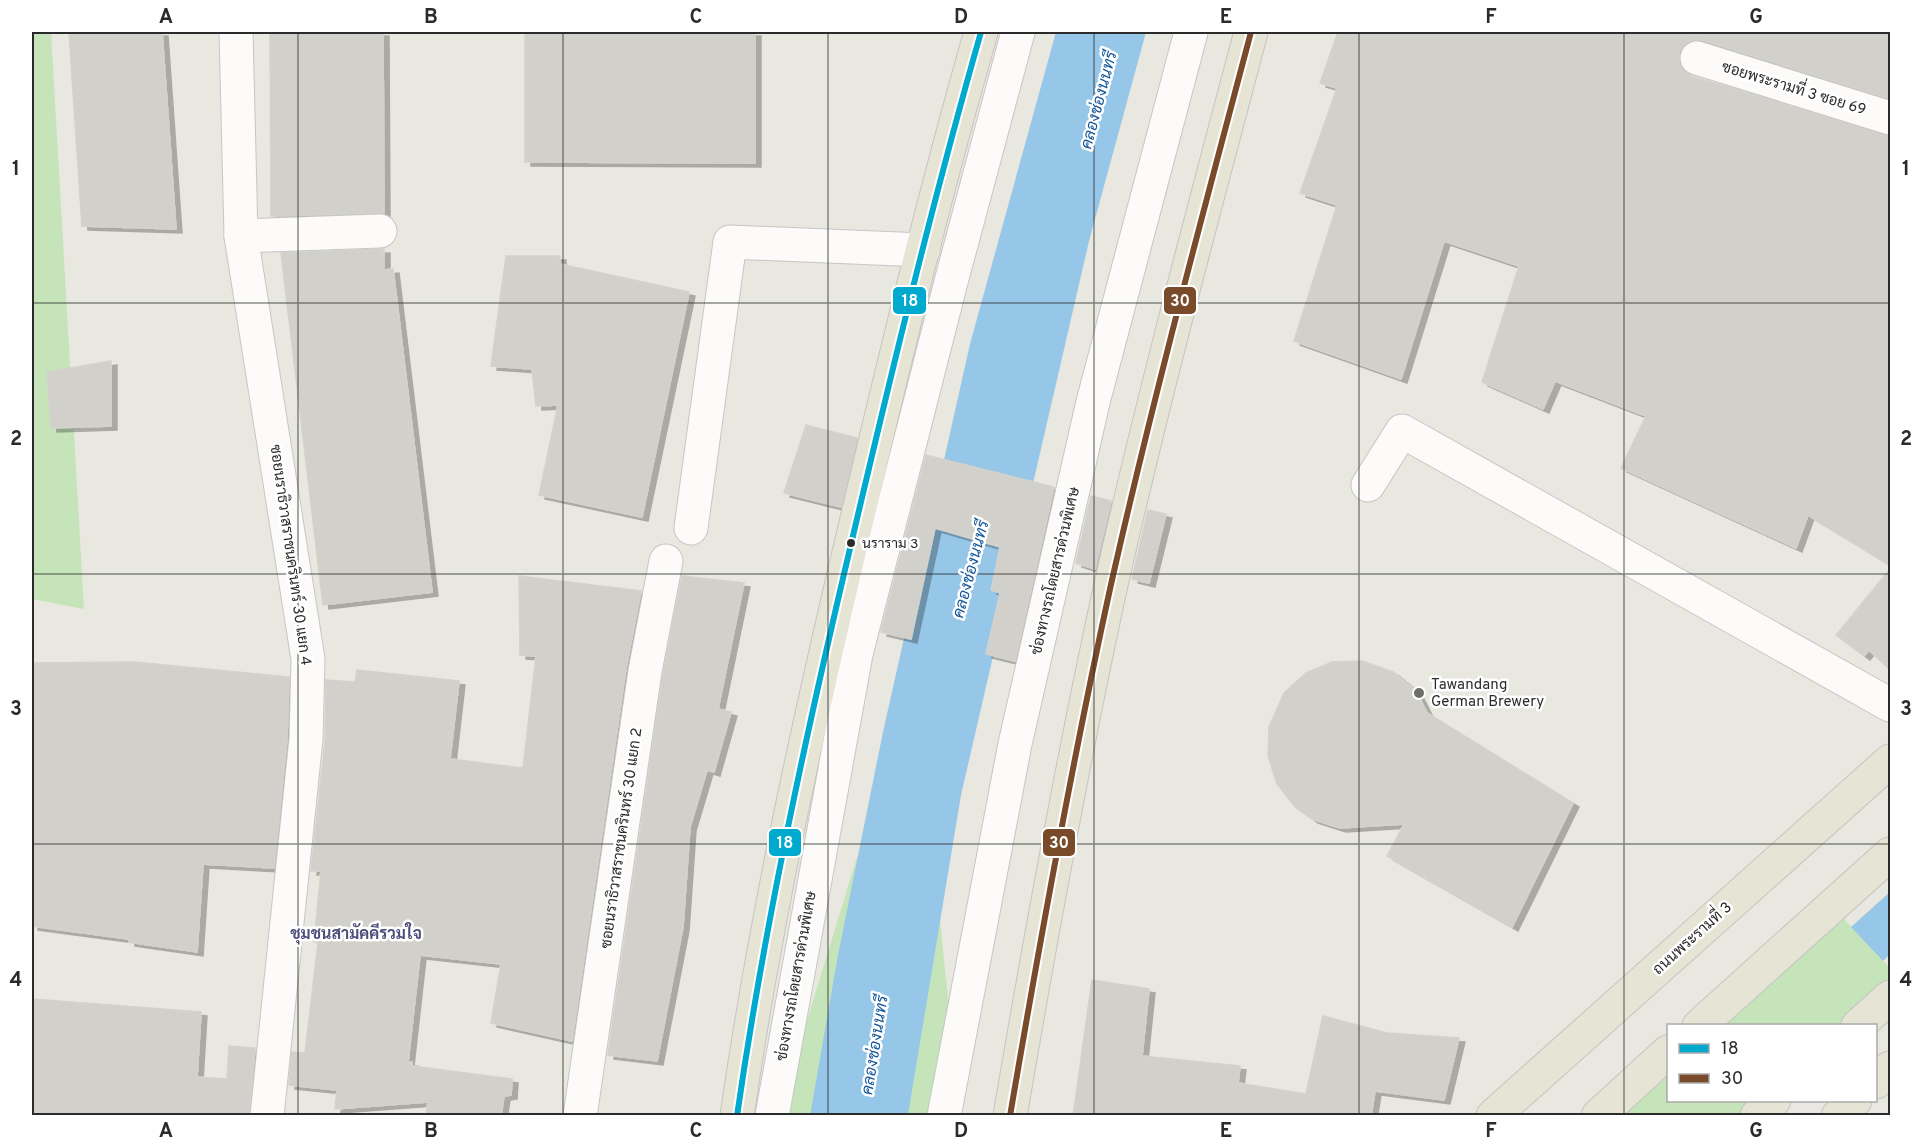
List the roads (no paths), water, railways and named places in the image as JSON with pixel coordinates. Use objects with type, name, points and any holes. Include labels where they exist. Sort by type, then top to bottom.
[{"type":"main road","points":[[737,1116],[785,844],[808,733],[890,377],[981,32]]},
{"type":"main road","points":[[1010,1116],[1061,834],[1110,591],[1153,405],[1251,32]]},
{"type":"main road","name":"ถนนพระรามที่ 3","points":[[1493,1116],[1890,761]]},
{"type":"main road","points":[[1701,1024],[1890,854]]},
{"type":"main road","points":[[1860,1024],[1890,997]]},
{"type":"main road","points":[[1598,1116],[1667,1053]]},
{"type":"main road","points":[[1877,1080],[1890,1068]]},
{"type":"main road","points":[[1757,1116],[1773,1102]]},
{"type":"main road","points":[[1838,1116],[1854,1102]]},
{"type":"street","name":"ซอยนราธิวาสราชนครินทร์ 30 แยก 4","points":[[236,32],[241,236],[308,659],[306,739],[267,1116]]},
{"type":"street","name":"ช่องทางรถโดยสารด่วนพิเศษ","points":[[772,1116],[856,654],[951,282],[1018,32]]},
{"type":"street","name":"ช่องทางรถโดยสารด่วนพิเศษ","points":[[944,1116],[1015,744],[1088,425],[1191,32]]},
{"type":"street","name":"ซอยพระรามที่ 3 ซอย 69","points":[[1697,57],[1890,118]]},
{"type":"street","points":[[241,236],[380,231]]},
{"type":"street","points":[[691,528],[729,242],[923,250]]},
{"type":"street","points":[[1368,485],[1402,431],[1890,705]]},
{"type":"street","name":"ซอยนราธิวาสราชนครินทร์ 30 แยก 2","points":[[580,1116],[645,670],[666,561]]},
{"type":"water","name":"คลองช่องนนทรี","points":[[1056,32],[1146,32],[1089,241],[961,795],[908,1115],[810,1116],[838,955],[883,732],[970,344]]},
{"type":"water","points":[[1890,892],[1890,954],[1883,961],[1851,927]]},
{"type":"place","name":"นราราม 3","points":[[851,543]]},
{"type":"place","name":"Tawandang German Brewery","points":[[1419,693]]},
{"type":"district","name":"ชุมชนสามัคคีรวมใจ","points":[[356,933]]}]
